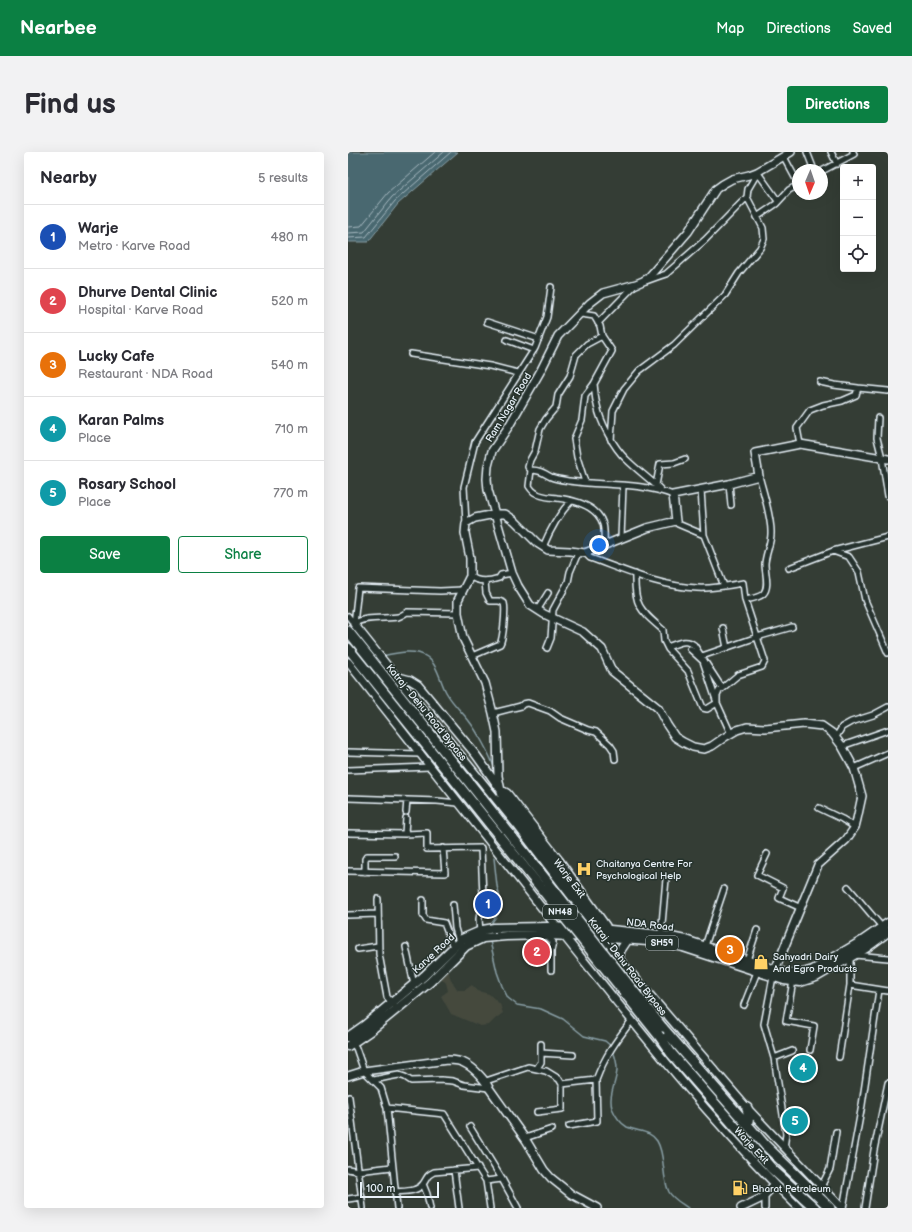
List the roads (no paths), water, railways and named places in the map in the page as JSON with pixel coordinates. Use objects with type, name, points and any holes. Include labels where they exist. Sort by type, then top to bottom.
[{"type":"highway","name":"Katraj - Dehu Road Bypass","points":[[351,630],[359,645],[376,666],[391,678],[468,781],[662,1027],[746,1125],[830,1208]]},
{"type":"highway","name":"Katraj - Dehu Road Bypass","points":[[348,648],[686,1069],[772,1169],[815,1208]]},
{"type":"highway","points":[[372,692],[379,686]]},
{"type":"highway","points":[[746,1125],[749,1117],[747,1108]]},
{"type":"main road","name":"NDA Road","points":[[557,927],[604,933],[628,939],[674,945],[757,972]]},
{"type":"main road","name":"SH59","points":[[547,932],[557,927]]},
{"type":"main road","name":"NDA Road","points":[[564,935],[604,933],[661,935],[675,937],[747,960],[774,973],[784,980],[804,981],[816,977],[886,927]]},
{"type":"main road","name":"Karve Road","points":[[349,1041],[394,1006],[430,982],[466,946],[494,928],[547,932]]},
{"type":"main road","name":"SH59","points":[[547,932],[564,935]]},
{"type":"main road","name":"Karve Road","points":[[394,1006],[456,944],[472,934],[493,937],[547,932]]},
{"type":"main road","points":[[619,959],[620,951],[628,939]]},
{"type":"main road","name":"NDA Road","points":[[774,973],[800,974],[850,954]]},
{"type":"main road","name":"SH59","points":[[757,972],[774,973]]},
{"type":"street","points":[[598,323],[640,283],[648,278],[688,232],[716,190],[732,179],[758,173],[791,152]]},
{"type":"street","points":[[807,152],[812,164]]},
{"type":"street","points":[[831,152],[837,164]]},
{"type":"street","points":[[828,168],[854,154],[853,152]]},
{"type":"street","points":[[784,157],[792,172]]},
{"type":"street","points":[[611,440],[613,411],[624,389],[639,371],[674,345],[725,295],[739,273],[760,248],[764,239],[763,228],[747,197],[748,189],[758,173]]},
{"type":"street","points":[[758,173],[778,201]]},
{"type":"street","points":[[757,217],[776,204],[792,188]]},
{"type":"street","points":[[640,283],[666,274],[706,240],[747,197]]},
{"type":"street","name":"Ram Nagar Road","points":[[640,283],[603,293],[590,303],[558,336],[540,372],[509,426],[492,451],[488,466],[488,490],[512,573],[518,586],[530,604],[553,618],[583,632],[602,648],[612,672],[658,708],[675,737],[693,747],[704,749],[712,746],[731,734]]},
{"type":"street","points":[[551,287],[547,317],[534,350],[475,442],[464,487],[466,523],[465,533],[470,558],[470,576],[458,600],[458,613],[463,638],[485,683],[493,713],[497,732],[498,776],[502,796],[604,933]]},
{"type":"street","points":[[581,314],[594,316],[602,336],[612,351],[594,384],[585,396],[582,420],[574,439],[577,457],[585,482]]},
{"type":"street","points":[[487,322],[539,339]]},
{"type":"street","points":[[602,336],[587,344],[576,355],[570,376],[558,395],[556,407],[540,429],[535,451],[528,467],[531,470],[530,486],[535,493],[540,496],[581,503],[592,509],[599,517],[603,525],[604,546]]},
{"type":"street","points":[[507,340],[534,350]]},
{"type":"street","points":[[411,354],[490,366],[518,373]]},
{"type":"street","points":[[820,382],[888,391]]},
{"type":"street","points":[[594,384],[597,406],[606,431],[616,449],[626,460],[661,490]]},
{"type":"street","points":[[800,444],[796,428],[810,410],[823,405],[842,401],[856,395],[858,388]]},
{"type":"street","points":[[878,418],[877,438],[885,459],[888,496]]},
{"type":"street","points":[[745,600],[764,594],[767,575],[765,563],[770,547],[772,532],[755,453],[800,444],[885,459]]},
{"type":"street","points":[[656,485],[660,464],[686,460]]},
{"type":"street","points":[[531,470],[541,470],[552,477],[568,481],[661,490],[673,495],[729,484],[759,476]]},
{"type":"street","points":[[729,484],[731,505]]},
{"type":"street","points":[[621,538],[623,486]]},
{"type":"street","points":[[701,490],[704,535],[724,586]]},
{"type":"street","points":[[673,495],[676,521],[678,524],[704,535]]},
{"type":"street","points":[[543,547],[561,512],[571,501]]},
{"type":"street","points":[[466,523],[476,518],[494,514],[505,514],[514,520],[537,543],[550,550],[581,553],[590,558],[635,574],[679,586],[716,588],[743,583],[745,600],[765,661],[762,667],[738,675],[722,688],[717,696],[717,703]]},
{"type":"street","points":[[547,648],[551,638],[553,610],[568,582],[570,572],[581,553],[604,546],[647,528],[676,521]]},
{"type":"street","points":[[789,568],[833,551],[888,538]]},
{"type":"street","points":[[833,551],[849,558],[859,572],[865,600],[888,654]]},
{"type":"street","points":[[470,576],[474,580],[485,581],[499,578],[501,575],[512,573]]},
{"type":"street","points":[[635,574],[635,589],[640,608],[663,630],[665,635],[664,641],[688,672],[703,708],[707,709],[717,703]]},
{"type":"street","points":[[472,656],[500,644],[502,640],[505,611],[504,603],[499,601],[490,601],[486,593],[485,581]]},
{"type":"street","points":[[351,630],[358,588],[440,591],[462,590]]},
{"type":"street","points":[[538,609],[548,594]]},
{"type":"street","points":[[351,630],[356,622],[399,617],[406,612],[458,613]]},
{"type":"street","points":[[348,616],[351,630]]},
{"type":"street","points":[[702,656],[792,626]]},
{"type":"street","points":[[723,628],[727,648]]},
{"type":"street","name":"Warje Exit","points":[[351,630],[373,648],[386,664],[391,678],[516,824],[604,933],[619,959],[747,1108],[821,1187],[843,1208]]},
{"type":"street","points":[[668,647],[685,641],[690,641],[702,656],[722,688]]},
{"type":"street","points":[[690,649],[703,661],[717,703],[731,734],[747,727],[784,727],[804,724],[822,726],[832,733],[842,746],[854,768],[862,796],[855,827],[846,840],[818,865],[774,973],[764,1024],[774,1058],[786,1134],[784,1148]]},
{"type":"street","name":"Warje Exit","points":[[348,662],[458,803],[632,1020],[718,1124],[799,1208]]},
{"type":"street","points":[[391,678],[410,680],[418,685],[476,755],[500,789]]},
{"type":"street","points":[[493,713],[528,703],[588,730],[596,732],[614,751],[615,759]]},
{"type":"street","points":[[836,738],[842,728],[851,722],[888,707]]},
{"type":"street","points":[[842,746],[888,730]]},
{"type":"street","points":[[348,752],[420,754]]},
{"type":"street","points":[[854,768],[888,753]]},
{"type":"street","points":[[348,770],[430,767]]},
{"type":"street","points":[[348,798],[437,800],[458,803]]},
{"type":"street","points":[[406,812],[407,800]]},
{"type":"street","points":[[819,808],[842,818],[855,827]]},
{"type":"street","points":[[405,834],[406,818]]},
{"type":"street","points":[[349,833],[427,834],[427,849],[481,848],[483,896],[479,919],[482,935]]},
{"type":"street","points":[[348,871],[444,872],[444,848]]},
{"type":"street","points":[[767,854],[757,874],[783,888],[779,898],[801,908]]},
{"type":"street","points":[[365,872],[365,859],[367,856],[395,856]]},
{"type":"street","points":[[661,935],[666,879]]},
{"type":"street","points":[[848,887],[886,927]]},
{"type":"street","points":[[705,946],[724,889]]},
{"type":"street","points":[[378,899],[378,946],[387,997],[394,1006]]},
{"type":"street","points":[[423,900],[423,915],[426,920],[444,923],[456,944]]},
{"type":"street","points":[[453,905],[456,944]]},
{"type":"street","points":[[348,915],[378,914]]},
{"type":"street","points":[[747,960],[757,930]]},
{"type":"street","points":[[547,932],[553,942],[551,951],[551,970]]},
{"type":"street","points":[[358,949],[378,946]]},
{"type":"street","points":[[406,947],[414,985]]},
{"type":"street","points":[[839,1057],[850,985],[850,954],[888,958]]},
{"type":"street","points":[[744,1005],[757,972]]},
{"type":"street","points":[[793,981],[786,1021],[814,1026],[810,1050]]},
{"type":"street","points":[[850,985],[888,991]]},
{"type":"street","points":[[843,1208],[862,1105],[879,990]]},
{"type":"street","points":[[569,1126],[597,1121],[596,1080],[610,1049],[632,1020]]},
{"type":"street","points":[[349,1041],[356,1048],[364,1071],[381,1088],[387,1108],[397,1208]]},
{"type":"street","points":[[538,1068],[540,1062],[541,1044]]},
{"type":"street","points":[[774,1058],[792,1051]]},
{"type":"street","points":[[541,1053],[572,1055]]},
{"type":"street","points":[[348,1076],[364,1071],[447,1060],[457,1060],[467,1064],[487,1084],[525,1138],[544,1170],[551,1178],[571,1194],[597,1208]]},
{"type":"street","points":[[374,1080],[399,1075],[411,1081],[441,1080],[453,1081],[464,1085],[487,1084],[528,1067],[538,1068],[559,1079],[562,1084],[562,1109],[537,1112]]},
{"type":"street","points":[[562,1084],[596,1080]]},
{"type":"street","points":[[865,1208],[874,1150],[888,1083]]},
{"type":"street","points":[[349,1097],[350,1128],[363,1208]]},
{"type":"street","points":[[387,1108],[444,1114],[486,1181],[490,1208]]},
{"type":"street","points":[[470,1127],[518,1208]]},
{"type":"street","points":[[525,1138],[552,1129]]},
{"type":"street","points":[[821,1187],[830,1169],[836,1132]]},
{"type":"street","points":[[348,1169],[358,1171],[392,1167]]},
{"type":"street","points":[[395,1192],[418,1188],[428,1175],[434,1172],[478,1168]]},
{"type":"street","points":[[454,1170],[458,1208]]},
{"type":"street","points":[[486,1181],[502,1179]]},
{"type":"street","points":[[422,1184],[428,1194],[430,1208]]},
{"type":"street","points":[[741,1208],[762,1198],[775,1184]]},
{"type":"street","points":[[765,1195],[765,1208]]},
{"type":"street","points":[[348,1199],[362,1197]]},
{"type":"water","points":[[348,152],[458,152],[398,204],[368,242],[348,242]]},
{"type":"waterway","points":[[382,656],[411,652],[422,654],[431,660],[446,692],[476,731],[494,767]]},
{"type":"waterway","points":[[492,925],[492,922],[498,914],[501,902],[497,886],[494,858]]},
{"type":"waterway","points":[[490,941],[497,972],[508,998],[517,1005],[541,1009],[563,1019],[584,1036],[605,1041],[612,1047]]},
{"type":"waterway","points":[[613,1051],[617,1069],[611,1098],[613,1111],[618,1119],[627,1127],[647,1133],[654,1137],[662,1153],[665,1179],[669,1192],[675,1199],[688,1208]]},
{"type":"place","name":"Chaitanya Centre For Psychological Help","points":[[584,869]]},
{"type":"place","name":"Warje","points":[[488,904]]},
{"type":"place","name":"Lucky Cafe","points":[[730,950]]},
{"type":"place","name":"Dhurve Dental Clinic","points":[[537,952]]},
{"type":"place","name":"Sahyadri Dairy And Egro Products","points":[[761,962]]},
{"type":"place","name":"Karan Palms","points":[[803,1068]]},
{"type":"place","name":"Rosary School","points":[[795,1121]]},
{"type":"place","name":"Bharat Petroleum","points":[[740,1188]]}]
